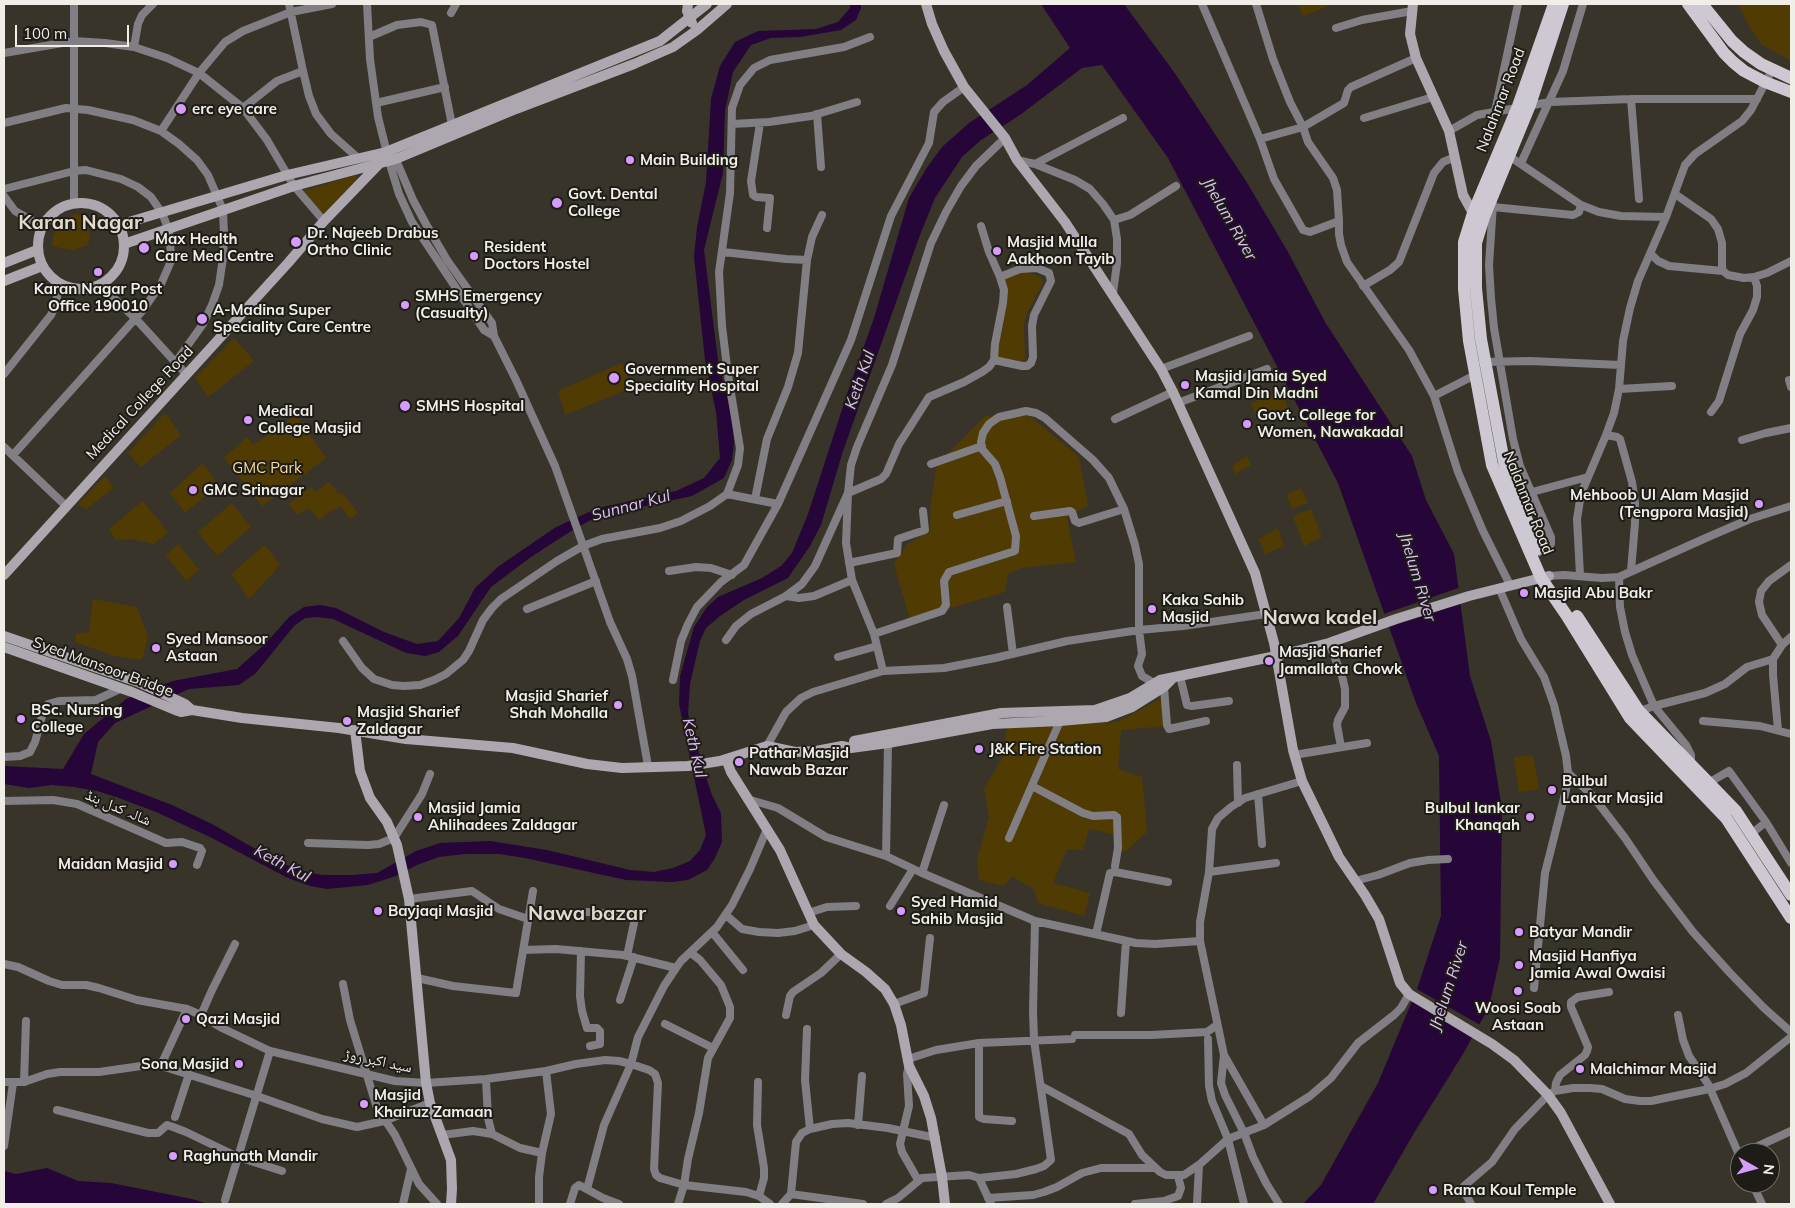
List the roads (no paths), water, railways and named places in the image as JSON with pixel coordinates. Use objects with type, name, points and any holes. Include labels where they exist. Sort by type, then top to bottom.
[{"type":"main road","points":[[688,4],[689,19],[697,30]]},
{"type":"main road","points":[[124,244],[294,186],[389,157],[634,64],[673,47],[697,30],[726,4]]},
{"type":"main road","points":[[926,4],[932,24],[944,51],[964,87],[1003,135],[1017,160],[1065,222],[1162,369],[1255,573],[1263,598],[1276,656],[1294,755],[1302,781],[1339,857],[1379,919],[1400,983],[1409,994],[1492,1044],[1514,1060],[1552,1093],[1610,1204]]},
{"type":"main road","name":"Nalahmar Road","points":[[1486,208],[1509,156],[1554,4]]},
{"type":"main road","name":"Nalahmar Road","points":[[1563,4],[1486,208],[1476,244],[1476,288],[1481,339],[1479,362],[1475,375],[1492,465],[1545,577],[1635,714],[1726,818],[1791,918]]},
{"type":"main road","points":[[1688,4],[1724,52],[1744,71],[1791,92]]},
{"type":"main road","points":[[1702,4],[1738,46],[1761,64],[1791,78]]},
{"type":"main road","points":[[119,226],[287,174],[358,158],[389,157],[452,125],[660,42],[689,19],[702,5],[708,21]]},
{"type":"main road","points":[[1412,7],[1410,34],[1416,58],[1449,131],[1464,195],[1486,208]]},
{"type":"main road","name":"Medical College Road","points":[[4,573],[324,221],[389,157]]},
{"type":"main road","points":[[74,202],[87,202],[99,206],[110,213],[119,226],[124,244],[119,265],[113,274],[100,285],[83,289],[59,284],[42,266],[37,250],[42,226],[48,216],[60,207],[74,202]]},
{"type":"main road","points":[[4,263],[37,250]]},
{"type":"main road","points":[[4,281],[42,266]]},
{"type":"main road","name":"Nalahmar Road","points":[[1479,362],[1504,462],[1539,552],[1545,577]]},
{"type":"main road","points":[[177,705],[192,710],[242,718],[355,730],[406,739],[513,748],[587,764],[622,768],[688,766],[723,760],[767,746],[795,752],[816,751],[842,746],[849,742],[1001,713],[1095,710],[1130,698],[1154,683],[1165,679],[1329,643],[1469,596],[1545,577]]},
{"type":"main road","name":"Syed Mansoor Bridge","points":[[4,636],[138,682],[177,705]]},
{"type":"main road","name":"Syed Mansoor Bridge","points":[[4,647],[127,690],[177,705]]},
{"type":"main road","points":[[842,746],[851,748],[888,743],[992,724],[1106,717],[1132,707],[1177,677]]},
{"type":"main road","name":"Nalahmar Road","points":[[1635,714],[1710,782],[1736,811],[1791,895]]},
{"type":"main road","points":[[355,730],[360,771],[370,798],[387,822],[394,838],[399,852],[408,895],[426,1084],[430,1103],[451,1160],[451,1204]]},
{"type":"main road","points":[[723,760],[780,850],[814,925],[841,954],[885,989],[894,1004],[901,1025],[908,1062],[924,1096],[936,1138],[944,1204]]},
{"type":"street","points":[[74,4],[74,202]]},
{"type":"street","points":[[134,47],[138,24],[142,15],[153,4]]},
{"type":"street","points":[[161,131],[199,73],[225,42],[290,8],[332,4]]},
{"type":"street","points":[[367,4],[370,59],[376,103],[389,157],[447,260],[492,323],[494,336],[516,380],[554,466],[610,622],[627,659],[632,676],[648,766]]},
{"type":"street","points":[[451,13],[456,4]]},
{"type":"street","points":[[1202,4],[1260,139],[1274,179],[1303,230],[1310,232],[1339,221]]},
{"type":"street","points":[[1256,4],[1272,59],[1290,102],[1303,127],[1308,142],[1333,178],[1337,190],[1339,234],[1347,262],[1409,350],[1434,396],[1458,472],[1483,531],[1510,585]]},
{"type":"street","points":[[1495,111],[1518,4]]},
{"type":"street","points":[[1521,164],[1566,63],[1583,4]]},
{"type":"street","points":[[1336,28],[1412,7]]},
{"type":"street","points":[[290,8],[309,96],[316,114],[330,134],[358,158]]},
{"type":"street","points":[[369,37],[397,25],[420,22],[429,23],[434,28],[452,125]]},
{"type":"street","points":[[343,641],[362,668],[374,680],[404,686],[420,685],[434,680],[446,674],[463,660],[483,620],[501,599],[556,561],[583,546],[602,539],[660,528],[681,521],[710,506],[727,494],[738,465],[740,448],[722,326],[719,272],[730,193],[732,108],[740,85],[754,68],[770,60],[844,47],[870,37]]},
{"type":"street","points":[[4,53],[74,41],[105,42],[134,47],[168,58],[199,73],[243,108],[267,140],[294,186],[324,221]]},
{"type":"street","points":[[1260,139],[1303,127],[1344,103],[1348,90],[1351,87],[1416,58]]},
{"type":"street","points":[[1580,575],[1577,519],[1581,494],[1606,436],[1620,389],[1621,365],[1630,308],[1638,281],[1666,217],[1685,165],[1695,154],[1742,120],[1751,110],[1772,70]]},
{"type":"street","points":[[243,108],[278,81],[303,71]]},
{"type":"street","points":[[376,103],[445,87]]},
{"type":"street","points":[[673,680],[676,658],[688,624],[697,607],[721,582],[744,565],[778,504],[851,340],[891,216],[929,143],[934,112],[943,102],[964,87]]},
{"type":"street","points":[[1364,118],[1433,97]]},
{"type":"street","points":[[1449,131],[1477,115],[1550,102],[1631,99],[1757,99]]},
{"type":"street","points":[[1631,99],[1639,199]]},
{"type":"street","points":[[732,124],[760,123],[817,114],[857,102]]},
{"type":"street","points":[[4,123],[54,110],[74,108],[133,120],[161,131],[179,144],[197,160],[208,175],[223,210],[224,251],[219,285],[203,324],[175,362]]},
{"type":"street","points":[[817,114],[821,167]]},
{"type":"street","points":[[1035,164],[1123,118]]},
{"type":"street","points":[[760,123],[751,181],[753,195],[770,198],[767,228]]},
{"type":"street","points":[[883,671],[874,634],[852,580],[849,563],[846,543],[851,465],[892,365],[931,244],[961,186],[1003,135]]},
{"type":"street","points":[[1509,156],[1581,204],[1599,212],[1621,216],[1666,217]]},
{"type":"street","points":[[1363,286],[1390,270],[1399,262],[1434,173],[1443,162],[1455,157]]},
{"type":"street","points":[[1017,160],[1035,164],[1075,180],[1090,189],[1114,220],[1117,239],[1117,264],[1113,293]]},
{"type":"street","points":[[4,189],[74,171],[86,170],[121,179],[138,187],[150,197],[162,213],[170,240],[170,261],[161,284],[136,319],[13,455]]},
{"type":"street","points":[[1114,220],[1130,215],[1176,186]]},
{"type":"street","points":[[1675,194],[1711,219],[1718,229],[1722,243],[1721,263],[1724,272]]},
{"type":"street","points":[[4,196],[15,211],[42,226]]},
{"type":"street","points":[[1539,552],[1548,547],[1552,540],[1520,466],[1513,439],[1490,298],[1486,208],[1573,215],[1579,212],[1581,204]]},
{"type":"street","points":[[754,499],[767,439],[788,387],[798,353],[807,260],[812,238],[822,215]]},
{"type":"street","points":[[726,640],[736,626],[751,614],[786,596],[802,584],[814,566],[848,493],[881,479],[886,474],[899,444],[929,397],[982,372],[994,360],[995,344],[1004,304],[1004,290],[989,252],[982,226]]},
{"type":"street","points":[[723,252],[807,260]]},
{"type":"street","points":[[1651,254],[1658,261],[1669,266],[1724,272],[1728,275],[1744,278],[1767,273],[1791,261]]},
{"type":"street","points":[[994,360],[1022,366],[1027,366],[1031,363],[1034,357],[1032,326],[1034,315],[1051,281],[1049,273],[1037,268],[1020,269],[1000,277]]},
{"type":"street","points":[[1711,412],[1719,401],[1740,334],[1753,310],[1757,297],[1754,277]]},
{"type":"street","points":[[5,369],[51,315],[56,304],[59,284]]},
{"type":"street","points":[[100,285],[136,319],[186,374]]},
{"type":"street","points":[[1162,369],[1249,336]]},
{"type":"street","points":[[1479,362],[1530,361],[1621,365]]},
{"type":"street","points":[[1178,403],[1267,369]]},
{"type":"street","points":[[1434,396],[1475,375]]},
{"type":"street","points":[[1620,389],[1672,386]]},
{"type":"street","points":[[1115,419],[1173,392]]},
{"type":"street","points":[[874,634],[942,611],[946,605],[944,581],[949,572],[1015,551],[1016,536],[1000,477],[995,464],[981,442],[983,433],[989,424],[999,417],[1026,411],[1036,413],[1045,418],[1093,460],[1109,478],[1124,509],[1136,545],[1139,564],[1139,630],[1142,654],[1138,666],[1142,676],[1154,683]]},
{"type":"street","points":[[1742,440],[1791,428]]},
{"type":"street","points":[[1606,436],[1620,439],[1632,482],[1635,523],[1631,571]]},
{"type":"street","points":[[931,464],[982,446]]},
{"type":"street","points":[[4,447],[66,506]]},
{"type":"street","points":[[1532,492],[1588,477]]},
{"type":"street","points":[[727,494],[778,504]]},
{"type":"street","points":[[957,515],[1007,501]]},
{"type":"street","points":[[1545,577],[1580,575],[1602,578],[1619,577],[1708,536],[1791,506]]},
{"type":"street","points":[[1034,516],[1057,514],[1069,510],[1072,512],[1075,521],[1078,522],[1124,509]]},
{"type":"street","points":[[849,563],[897,553],[898,539],[926,530],[923,511]]},
{"type":"street","points":[[1782,645],[1762,614],[1760,602],[1762,591],[1770,581],[1791,565]]},
{"type":"street","points":[[669,571],[704,567],[732,575]]},
{"type":"street","points":[[1619,577],[1620,607],[1632,655],[1654,706],[1686,745],[1691,755],[1691,764]]},
{"type":"street","points":[[786,596],[799,598],[814,596],[852,580]]},
{"type":"street","points":[[527,609],[596,581]]},
{"type":"street","points":[[1498,588],[1521,639],[1544,677],[1554,705],[1568,773],[1566,790],[1544,873],[1534,988]]},
{"type":"street","points":[[1007,607],[1013,654]]},
{"type":"street","points":[[767,746],[786,712],[801,698],[812,692],[883,671],[944,668],[1067,641],[1266,614]]},
{"type":"street","points":[[1778,730],[1773,659],[1782,645],[1791,637]]},
{"type":"street","points":[[1329,643],[1345,689],[1345,707],[1337,725],[1341,747]]},
{"type":"street","points":[[838,657],[877,646]]},
{"type":"street","points":[[1635,714],[1654,706],[1705,693],[1725,684],[1747,667],[1773,659]]},
{"type":"street","points":[[1177,677],[1187,705],[1229,701]]},
{"type":"street","points":[[1164,687],[1167,725],[1169,729],[1206,722]]},
{"type":"street","points":[[4,757],[20,756],[30,752],[35,742],[44,709],[48,704],[59,700],[96,700],[127,690]]},
{"type":"street","points":[[1009,838],[1060,721]]},
{"type":"street","points":[[1703,722],[1760,726],[1791,734]]},
{"type":"street","points":[[886,856],[888,743]]},
{"type":"street","points":[[1294,755],[1367,743]]},
{"type":"street","points":[[1237,765],[1238,802]]},
{"type":"street","points":[[1710,782],[1729,771],[1766,822],[1791,863]]},
{"type":"street","points":[[1568,773],[1592,795],[1625,838],[1654,881],[1699,939],[1730,974],[1791,1032]]},
{"type":"street","points":[[308,843],[368,845],[379,844],[394,838],[422,794],[430,774]]},
{"type":"street","points":[[1264,1125],[1224,1055],[1200,941],[1200,922],[1209,872],[1212,829],[1218,818],[1238,802],[1302,781]]},
{"type":"street","points":[[1032,786],[1083,813],[1092,816],[1114,815],[1117,817],[1118,848],[1115,866]]},
{"type":"street","points":[[1258,794],[1262,844]]},
{"type":"street","points":[[747,799],[778,808],[826,837],[886,856],[1034,921],[1126,941],[1155,944],[1200,941]]},
{"type":"street","name":"شالہ کدل بنڈ","points":[[4,800],[53,800],[76,804],[166,843],[182,842],[200,848],[202,851],[197,865]]},
{"type":"street","points":[[922,873],[944,805]]},
{"type":"street","points":[[1751,834],[1766,822]]},
{"type":"street","points":[[587,1189],[604,1124],[631,1064],[638,1037],[664,986],[681,961],[712,932],[726,915],[768,829]]},
{"type":"street","points":[[1355,881],[1410,863],[1448,859]]},
{"type":"street","points":[[1209,872],[1276,863]]},
{"type":"street","points":[[890,906],[913,869]]},
{"type":"street","points":[[1096,934],[1110,873],[1115,872],[1168,882]]},
{"type":"street","points":[[408,895],[472,891],[499,909],[528,919]]},
{"type":"street","points":[[417,978],[453,986],[516,993],[533,891]]},
{"type":"street","points":[[808,913],[828,907],[856,906]]},
{"type":"street","points":[[587,912],[628,915],[634,918],[631,957],[620,1000]]},
{"type":"street","points":[[726,915],[742,929],[759,932],[778,933],[795,931],[814,925]]},
{"type":"street","points":[[886,1204],[898,1198],[918,1180],[928,1177],[969,1175],[979,1178],[1016,1174],[1044,1166],[1051,1160],[1034,1040],[1034,921]]},
{"type":"street","points":[[712,932],[743,970]]},
{"type":"street","points":[[894,1004],[924,993],[930,938]]},
{"type":"street","points":[[1121,1013],[1126,941]]},
{"type":"street","points":[[201,1015],[234,944]]},
{"type":"street","points":[[523,950],[556,949],[581,951],[631,957],[676,968]]},
{"type":"street","points":[[581,951],[580,996],[582,1011],[587,1028],[597,1028],[600,1031],[600,1044],[590,1046]]},
{"type":"street","points":[[678,1204],[684,1185],[688,1158],[699,1113],[708,1058],[730,1018],[730,1008],[721,985],[691,953]]},
{"type":"street","points":[[786,1015],[790,996],[793,992],[821,973],[841,954]]},
{"type":"street","name":"سید اکبر روڑ","points":[[4,964],[18,967],[62,985],[86,985],[137,1000],[187,1009],[222,1028],[270,1050],[395,1081],[426,1084],[486,1079],[605,1060],[631,1064],[649,1070],[657,1078],[659,1090],[654,1169],[656,1175],[684,1185]]},
{"type":"street","points":[[343,984],[350,1020],[377,1108],[395,1135],[419,1184],[437,1204]]},
{"type":"street","points":[[1470,1204],[1464,1191],[1464,1186],[1492,1162],[1515,1129],[1552,1093],[1560,1075],[1588,1051],[1571,1007],[1572,1002],[1578,997],[1609,992]]},
{"type":"street","points":[[1041,1086],[1129,1134],[1142,1155],[1155,1168],[1166,1176],[1178,1176],[1190,1172],[1228,1139],[1264,1125],[1310,1096],[1331,1078],[1358,1043],[1394,1016],[1409,994]]},
{"type":"street","points":[[161,1065],[187,1009]]},
{"type":"street","points":[[1678,1015],[1683,1040],[1689,1056],[1704,1077],[1734,1143]]},
{"type":"street","points":[[24,1082],[26,1021]]},
{"type":"street","points":[[664,1024],[713,1048]]},
{"type":"street","points":[[918,1180],[902,1152],[900,1144],[908,1106],[906,1074],[908,1062],[936,1050],[979,1043],[1207,1032],[1217,1025]]},
{"type":"street","points":[[807,1028],[805,1080],[810,1129]]},
{"type":"street","points":[[1552,1093],[1572,1088],[1596,1088],[1640,1101],[1709,1089],[1725,1084],[1746,1073],[1791,1037]]},
{"type":"street","points":[[1208,1039],[1209,1086],[1212,1101],[1228,1139],[1244,1204]]},
{"type":"street","points":[[979,1043],[979,1117],[1012,1121]]},
{"type":"street","points":[[225,1200],[270,1050]]},
{"type":"street","points":[[1224,1055],[1221,1083],[1225,1095],[1244,1133],[1253,1157],[1279,1204]]},
{"type":"street","points":[[4,1082],[24,1082],[60,1072],[99,1072],[149,1064],[161,1065],[347,1126],[365,1126],[384,1121],[430,1103]]},
{"type":"street","points":[[539,1204],[539,1177],[542,1153],[551,1114],[546,1070]]},
{"type":"street","points":[[175,1117],[189,1074]]},
{"type":"street","points":[[858,1125],[862,1076]]},
{"type":"street","points":[[486,1079],[488,1118],[492,1134]]},
{"type":"street","points":[[758,1082],[757,1125],[764,1168],[764,1178],[759,1196]]},
{"type":"street","points":[[4,1146],[12,1083]]},
{"type":"street","points":[[58,1110],[148,1133],[158,1133],[167,1125],[238,1157],[282,1171]]},
{"type":"street","points":[[782,1204],[791,1194],[796,1142],[802,1133],[810,1129],[832,1124],[858,1125],[936,1138]]},
{"type":"street","points":[[442,1135],[473,1131],[492,1134],[520,1148],[542,1153]]},
{"type":"street","points":[[1766,1143],[1791,1131]]},
{"type":"street","points":[[1197,1204],[1199,1165]]},
{"type":"street","points":[[979,1178],[990,1201],[1044,1192],[1058,1187],[1082,1173],[1101,1168],[1155,1168]]},
{"type":"street","points":[[404,1204],[411,1169]]},
{"type":"street","points":[[1135,1204],[1178,1196],[1181,1188],[1178,1176]]},
{"type":"street","points":[[684,1185],[734,1190],[759,1196],[770,1204]]},
{"type":"street","points":[[570,1204],[576,1186],[582,1186],[602,1198],[619,1204]]},
{"type":"street","points":[[791,1194],[858,1204]]},
{"type":"water","points":[[850,4],[861,4],[861,8],[856,20],[841,30],[800,37],[771,38],[751,45],[733,72],[725,111],[723,173],[704,250],[718,360],[732,418],[734,443],[732,460],[724,478],[692,496],[598,516],[568,533],[531,557],[491,587],[458,636],[439,652],[425,656],[406,653],[333,619],[305,618],[294,626],[256,673],[239,685],[189,689],[115,723],[98,742],[91,774],[172,805],[212,824],[278,862],[303,871],[322,875],[377,873],[416,851],[440,843],[490,841],[547,850],[630,870],[654,872],[673,868],[690,861],[700,850],[706,835],[679,704],[680,676],[694,627],[707,607],[718,597],[762,578],[781,566],[792,553],[808,514],[874,318],[909,198],[942,147],[969,123],[1027,85],[1070,48],[1041,4],[1124,4],[1174,72],[1246,181],[1288,252],[1325,322],[1412,456],[1426,500],[1454,554],[1470,676],[1491,741],[1502,809],[1500,958],[1489,1007],[1373,1204],[1303,1204],[1321,1185],[1378,1083],[1417,989],[1441,916],[1439,756],[1416,703],[1338,483],[1168,158],[1102,65],[1082,68],[1020,115],[981,140],[962,157],[935,198],[920,235],[843,451],[821,525],[810,546],[788,578],[744,600],[706,628],[700,641],[690,684],[688,714],[712,795],[721,813],[722,842],[707,870],[688,880],[672,882],[626,880],[525,858],[499,854],[465,854],[439,857],[417,865],[396,876],[368,885],[327,889],[310,886],[288,878],[210,837],[156,812],[119,798],[97,791],[74,787],[52,785],[29,788],[4,784],[4,766],[63,769],[84,734],[126,699],[173,681],[237,669],[265,644],[289,617],[304,607],[320,605],[336,608],[384,632],[417,644],[438,641],[459,618],[475,588],[499,566],[556,527],[598,508],[676,491],[704,478],[720,458],[716,412],[705,360],[694,257],[697,227],[706,182],[711,99],[720,66],[735,42],[758,31],[816,29],[838,22],[850,8]]},
{"type":"water","points":[[47,1168],[78,1181],[111,1183],[192,1199],[208,1204],[4,1204],[4,1171],[16,1174]]},
{"type":"place","name":"erc eye care","points":[[181,109]]},
{"type":"place","name":"Main Building","points":[[630,160]]},
{"type":"place","name":"Govt. Dental College","points":[[557,203]]},
{"type":"place","name":"Dr. Najeeb Drabus Ortho Clinic","points":[[296,242]]},
{"type":"place","name":"Max Health Care Med Centre","points":[[144,248]]},
{"type":"place","name":"Masjid Mulla Aakhoon Tayib","points":[[997,251]]},
{"type":"place","name":"Resident Doctors Hostel","points":[[474,256]]},
{"type":"place","name":"Karan Nagar Post Office 190010","points":[[98,272]]},
{"type":"place","name":"SMHS Emergency (Casualty)","points":[[405,305]]},
{"type":"place","name":"A-Madina Super Speciality Care Centre","points":[[202,319]]},
{"type":"place","name":"Government Super Speciality Hospital","points":[[614,378]]},
{"type":"place","name":"Masjid Jamia Syed Kamal Din Madni","points":[[1185,385]]},
{"type":"place","name":"SMHS Hospital","points":[[405,406]]},
{"type":"place","name":"Medical College Masjid","points":[[248,420]]},
{"type":"place","name":"Govt. College for Women, Nawakadal","points":[[1247,424]]},
{"type":"place","name":"GMC Srinagar","points":[[193,490]]},
{"type":"place","name":"Mehboob Ul Alam Masjid (Tengpora Masjid)","points":[[1759,504]]},
{"type":"place","name":"Masjid Abu Bakr","points":[[1524,593]]},
{"type":"place","name":"Kaka Sahib Masjid","points":[[1152,609]]},
{"type":"place","name":"Syed Mansoor Astaan","points":[[156,648]]},
{"type":"place","name":"Masjid Sharief Jamallata Chowk","points":[[1269,661]]},
{"type":"place","name":"Masjid Sharief Shah Mohalla","points":[[618,705]]},
{"type":"place","name":"BSc. Nursing College","points":[[21,719]]},
{"type":"place","name":"Masjid Sharief Zaldagar","points":[[347,721]]},
{"type":"place","name":"J&K Fire Station","points":[[979,749]]},
{"type":"place","name":"Pathar Masjid Nawab Bazar","points":[[739,762]]},
{"type":"place","name":"Bulbul Lankar Masjid","points":[[1552,790]]},
{"type":"place","name":"Masjid Jamia Ahlihadees Zaldagar","points":[[418,817]]},
{"type":"place","name":"Bulbul lankar Khanqah","points":[[1530,817]]},
{"type":"place","name":"Maidan Masjid","points":[[173,864]]},
{"type":"place","name":"Bayjaqi Masjid","points":[[378,911]]},
{"type":"place","name":"Syed Hamid Sahib Masjid","points":[[901,911]]},
{"type":"place","name":"Batyar Mandir","points":[[1519,932]]},
{"type":"place","name":"Masjid Hanfiya Jamia Awal Owaisi","points":[[1519,965]]},
{"type":"place","name":"Woosi Soab Astaan","points":[[1518,991]]},
{"type":"place","name":"Qazi Masjid","points":[[186,1019]]},
{"type":"place","name":"Sona Masjid","points":[[239,1064]]},
{"type":"place","name":"Malchimar Masjid","points":[[1580,1069]]},
{"type":"place","name":"Masjid Khairuz Zamaan","points":[[364,1104]]},
{"type":"place","name":"Raghunath Mandir","points":[[173,1156]]},
{"type":"place","name":"Rama Koul Temple","points":[[1433,1190]]},
{"type":"district","name":"Karan Nagar","points":[[80,223]]},
{"type":"district","name":"Nawa kadel","points":[[1320,618]]},
{"type":"district","name":"Nawa bazar","points":[[587,914]]},
{"type":"water label","name":"Jhelum River","points":[[1229,219]]},
{"type":"water label","name":"Keth Kul","points":[[860,380]]},
{"type":"water label","name":"Sunnar Kul","points":[[631,506]]},
{"type":"water label","name":"Jhelum River","points":[[1417,577]]},
{"type":"water label","name":"Keth Kul","points":[[694,748]]},
{"type":"water label","name":"Keth Kul","points":[[282,864]]},
{"type":"water label","name":"Jhelum River","points":[[1449,986]]},
{"type":"park label","name":"GMC Park","points":[[267,468]]}]
